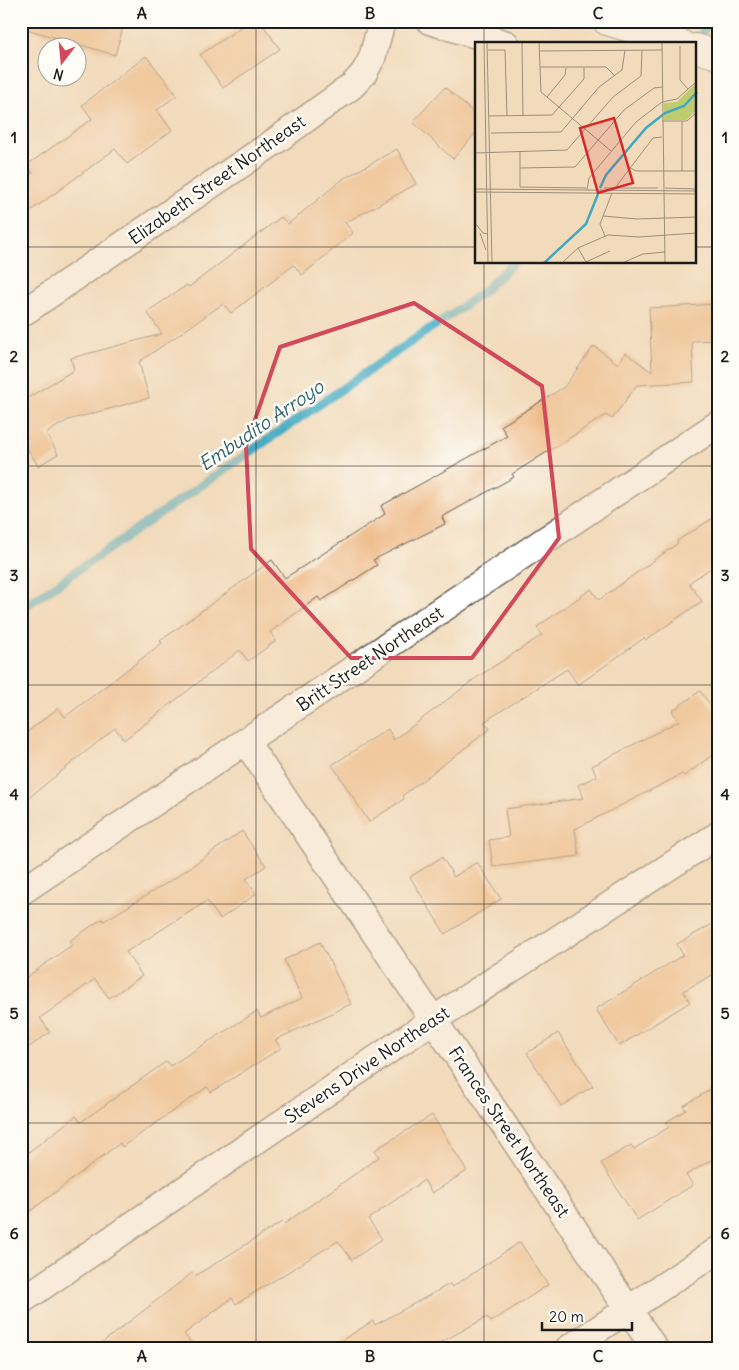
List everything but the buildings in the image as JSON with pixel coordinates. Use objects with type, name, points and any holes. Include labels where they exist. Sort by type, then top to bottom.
[{"type":"main road","points":[[611,22],[675,42]]},
{"type":"main road","points":[[696,48],[718,55]]},
{"type":"street","name":"Elizabeth Street Northeast","points":[[21,314],[274,142],[352,86],[364,73],[372,58],[382,21]]},
{"type":"street","points":[[430,21],[499,42]]},
{"type":"street","name":"Britt Street Northeast","points":[[21,892],[718,424]]},
{"type":"street","name":"Frances Street Northeast","points":[[246,742],[655,1349]]},
{"type":"street","name":"Stevens Drive Northeast","points":[[21,1300],[433,1020],[718,835]]},
{"type":"street","points":[[568,1349],[718,1250]]},
{"type":"highlighted area","points":[[414,303],[542,386],[559,538],[472,658],[351,658],[251,549],[246,446],[280,347]]},
{"type":"waterway","name":"Embudito Arroyo","points":[[695,42],[710,21]]},
{"type":"waterway","name":"Embudito Arroyo","points":[[21,609],[482,293],[512,264]]}]
